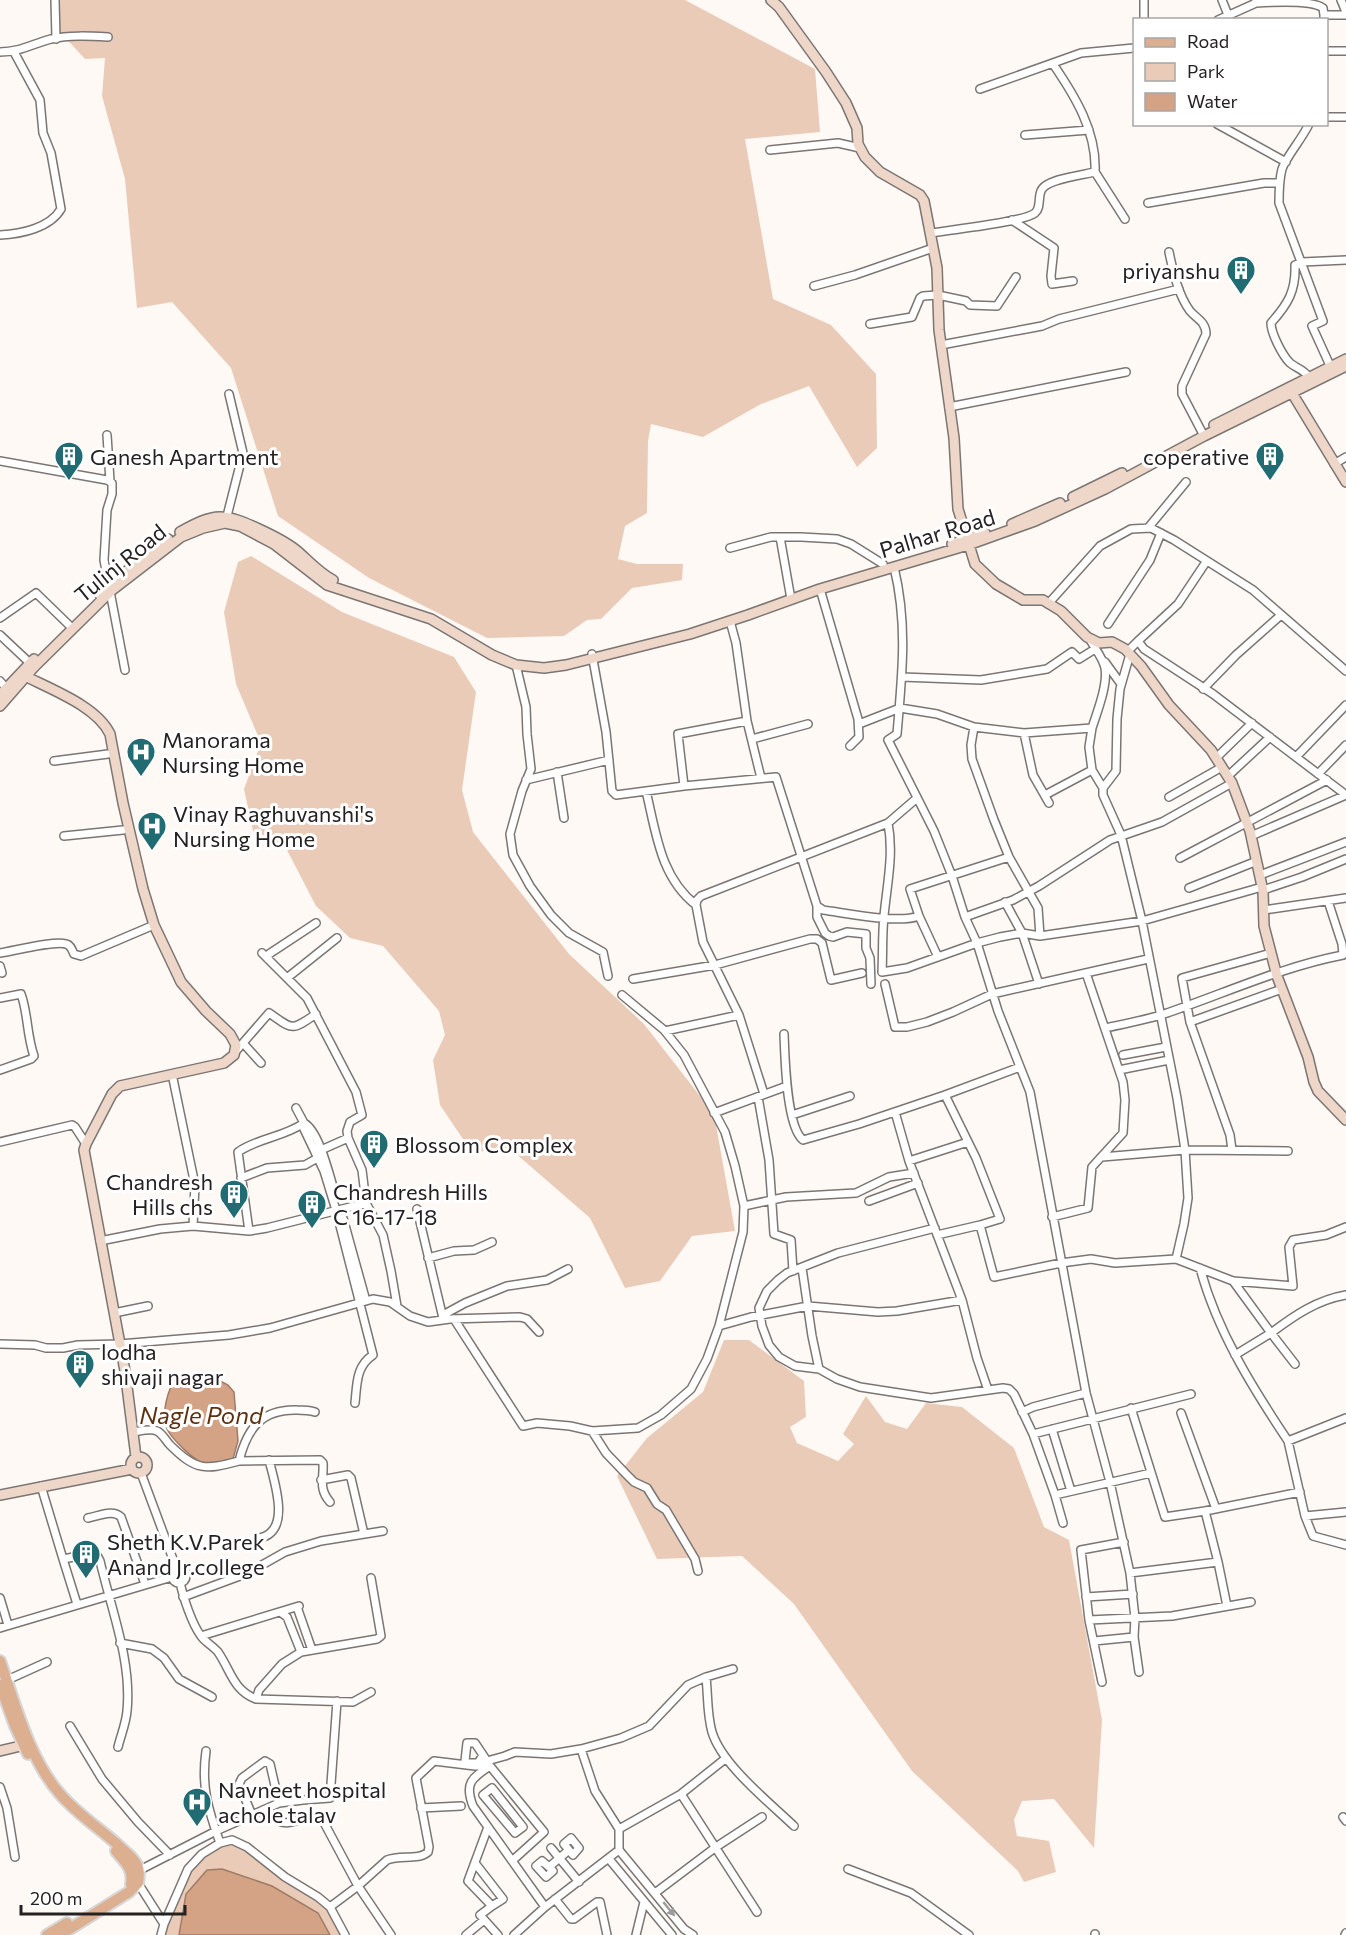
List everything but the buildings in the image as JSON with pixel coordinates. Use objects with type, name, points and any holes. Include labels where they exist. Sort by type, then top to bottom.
[{"type":"main road","points":[[0,1660],[2,1682],[15,1726],[27,1744],[44,1784],[53,1795],[116,1851],[137,1876]]},
{"type":"main road","points":[[47,1935],[126,1888],[137,1876]]},
{"type":"main road","points":[[60,1935],[129,1892],[137,1876]]},
{"type":"street","points":[[55,0],[56,39]]},
{"type":"street","points":[[771,0],[779,7],[846,103],[857,128],[858,144],[865,157],[880,172],[920,195],[924,201],[937,268],[941,345],[954,438],[958,509],[975,564],[996,584],[1023,600],[1043,600],[1061,611],[1089,638],[1099,643],[1112,642],[1129,653],[1169,705],[1222,767],[1230,780],[1251,836],[1260,875],[1264,926],[1276,973],[1308,1057],[1318,1091],[1346,1120]]},
{"type":"street","points":[[1144,0],[1144,18]]},
{"type":"street","points":[[1222,0],[1228,15]]},
{"type":"street","points":[[1222,18],[1256,1],[1293,1],[1320,5],[1323,8],[1324,17],[1346,13],[1341,0]]},
{"type":"street","points":[[0,52],[14,52],[56,39],[84,36],[108,37]]},
{"type":"street","points":[[980,89],[1081,52],[1133,48]]},
{"type":"street","points":[[1328,51],[1346,51]]},
{"type":"street","points":[[0,235],[18,233],[45,224],[60,212],[62,203],[51,153],[43,133],[40,100],[14,52]]},
{"type":"street","points":[[1053,64],[1076,99],[1089,130],[1096,164],[1095,172],[1125,219]]},
{"type":"street","points":[[1328,117],[1346,117]]},
{"type":"street","points":[[1221,126],[1286,162]]},
{"type":"street","points":[[1308,126],[1282,167],[1279,203],[1323,321],[1312,326],[1332,369]]},
{"type":"street","points":[[1025,135],[1089,130]]},
{"type":"street","points":[[770,150],[838,143],[860,148]]},
{"type":"street","points":[[931,233],[1012,220],[1034,214],[1038,208],[1041,190],[1047,183],[1095,172]]},
{"type":"street","points":[[1148,203],[1264,183],[1280,183]]},
{"type":"street","points":[[1012,220],[1054,248],[1052,284],[1073,281]]},
{"type":"street","points":[[814,286],[855,275],[933,248]]},
{"type":"street","points":[[1169,252],[1179,289],[1191,312],[1202,321],[1206,328],[1206,334],[1182,386],[1182,394],[1203,433]]},
{"type":"street","points":[[1309,377],[1305,371],[1290,363],[1271,332],[1271,323],[1288,302],[1295,277],[1295,264],[1346,260]]},
{"type":"street","points":[[870,324],[907,319],[912,316],[923,296],[938,295],[966,301],[970,305],[997,306],[1016,277]]},
{"type":"street","points":[[941,345],[1042,326],[1059,319],[1179,289]]},
{"type":"street","name":"Palhar Road","points":[[1203,433],[1292,393],[1346,359]]},
{"type":"street","name":"Palhar Road","points":[[592,656],[894,567],[968,542],[1063,502],[1203,433],[1309,377],[1346,366]]},
{"type":"street","points":[[949,407],[1126,372]]},
{"type":"street","points":[[1292,393],[1346,482]]},
{"type":"street","points":[[229,394],[243,453],[226,520],[274,544],[327,585],[431,619],[492,655],[516,663],[526,707],[531,769],[510,834],[513,855],[530,886],[551,915],[569,933],[603,952],[608,976]]},
{"type":"street","points":[[107,435],[112,494],[107,510],[103,554],[125,670]]},
{"type":"street","points":[[1334,464],[1346,457]]},
{"type":"street","points":[[0,461],[110,481]]},
{"type":"street","points":[[1148,528],[1186,483]]},
{"type":"street","name":"Tulinj Road","points":[[0,706],[4,689],[21,677],[69,625],[110,587],[181,537],[226,520]]},
{"type":"street","points":[[1048,604],[1100,546],[1131,529],[1148,528],[1174,540],[1253,590],[1346,671]]},
{"type":"street","points":[[1108,624],[1150,560],[1161,533]]},
{"type":"street","points":[[730,548],[780,537],[837,539],[851,544],[883,564]]},
{"type":"street","points":[[780,537],[791,597]]},
{"type":"street","name":"Palhar Road","points":[[516,663],[544,668],[690,634],[883,564],[968,542]]},
{"type":"street","points":[[1103,788],[1116,771],[1117,719],[1121,684],[1129,653],[1138,641],[1178,604],[1206,562]]},
{"type":"street","points":[[894,567],[901,595],[904,637],[897,734],[888,740],[934,831],[976,943],[992,994],[1030,1092],[1086,1393],[1110,1482],[1130,1574],[1136,1618],[1134,1637],[1138,1672]]},
{"type":"street","name":"Tulinj Road","points":[[32,665],[110,587]]},
{"type":"street","points":[[820,589],[858,724],[859,737],[850,746]]},
{"type":"street","points":[[0,618],[36,593],[69,625]]},
{"type":"street","points":[[1203,689],[1236,655],[1281,615]]},
{"type":"street","points":[[730,621],[736,643],[747,721],[761,778]]},
{"type":"street","points":[[0,635],[32,665]]},
{"type":"street","points":[[1089,638],[1105,668],[1100,703],[1089,747],[1092,770],[1103,788],[1103,795],[1121,835],[1142,921],[1185,1150],[1188,1198],[1176,1259]]},
{"type":"street","points":[[1138,641],[1144,649],[1213,694],[1346,795],[1251,836]]},
{"type":"street","points":[[902,677],[981,680],[1047,669],[1072,652],[1079,659],[1095,650]]},
{"type":"street","points":[[1095,650],[1121,684]]},
{"type":"street","points":[[592,656],[601,699],[613,794],[776,777],[818,906],[823,910],[884,917],[907,919],[919,916]]},
{"type":"street","points":[[21,677],[94,721],[100,727],[123,803],[151,926]]},
{"type":"street","points":[[21,677],[78,704],[98,716],[105,724],[110,734],[123,830],[137,890],[176,986],[226,1039],[261,1063]]},
{"type":"street","points":[[1296,757],[1346,705]]},
{"type":"street","points":[[858,724],[900,708],[938,714],[974,727],[1024,733],[1092,728]]},
{"type":"street","points":[[684,786],[678,734],[747,721]]},
{"type":"street","points":[[1215,758],[1252,723]]},
{"type":"street","points":[[752,739],[808,724]]},
{"type":"street","points":[[974,727],[971,745],[972,759],[1009,857],[1038,908],[1040,936]]},
{"type":"street","points":[[1024,733],[1033,775],[1049,803]]},
{"type":"street","points":[[965,917],[1030,891],[1121,835],[1162,822],[1230,780],[1270,737]]},
{"type":"street","points":[[1318,774],[1346,745]]},
{"type":"street","points":[[54,761],[108,754]]},
{"type":"street","points":[[526,780],[609,760]]},
{"type":"street","points":[[1168,797],[1222,767]]},
{"type":"street","points":[[1045,795],[1092,770]]},
{"type":"street","points":[[557,772],[564,818]]},
{"type":"street","points":[[1180,858],[1327,780]]},
{"type":"street","points":[[646,791],[662,856],[668,870],[677,887],[696,905]]},
{"type":"street","points":[[793,1271],[790,1239],[774,1234],[769,1160],[761,1096],[740,1015],[703,942],[697,900],[701,896],[888,822],[917,798]]},
{"type":"street","points":[[888,822],[891,858],[884,917],[882,972],[907,968],[976,943],[1022,933],[1040,936],[1142,921],[1302,877],[1346,859]]},
{"type":"street","points":[[64,836],[123,830]]},
{"type":"street","points":[[1260,875],[1346,842]]},
{"type":"street","points":[[939,957],[919,916],[910,889],[1009,857]]},
{"type":"street","points":[[1189,888],[1257,861]]},
{"type":"street","points":[[1264,910],[1346,898]]},
{"type":"street","points":[[1005,902],[1022,933],[1039,984]]},
{"type":"street","points":[[1106,1028],[1160,1015],[1276,973],[1343,956],[1342,944],[1328,902]]},
{"type":"street","points":[[818,906],[816,912],[819,921],[825,933],[831,937],[847,932],[866,934],[871,984]]},
{"type":"street","points":[[268,959],[269,954],[316,923]]},
{"type":"street","points":[[0,953],[66,943],[71,946],[74,954],[81,956],[151,926]]},
{"type":"street","points":[[287,978],[337,938]]},
{"type":"street","points":[[633,979],[714,965],[810,939],[817,939],[822,943],[831,980],[862,973]]},
{"type":"street","points":[[262,953],[307,998],[356,1092],[363,1116],[350,1122],[347,1131],[348,1138],[362,1170],[366,1203],[383,1235],[397,1306]]},
{"type":"street","points":[[1232,1150],[1230,1135],[1190,1022],[1182,978],[1271,953]]},
{"type":"street","points":[[885,984],[895,1027],[907,1027],[953,1012],[992,994],[1148,959]]},
{"type":"street","points":[[1052,1217],[1088,1208],[1092,1167],[1123,1133],[1125,1100],[1119,1070],[1086,973]]},
{"type":"street","points":[[1190,1022],[1282,989]]},
{"type":"street","points":[[0,998],[21,994],[27,1014],[29,1042],[34,1056],[0,1070]]},
{"type":"street","points":[[454,1319],[523,1426],[537,1424],[570,1426],[592,1431],[638,1428],[662,1415],[691,1389],[707,1359],[720,1326],[743,1232],[744,1206],[725,1132],[684,1055],[665,1031],[622,995]]},
{"type":"street","points":[[141,1473],[136,1473],[132,1469],[131,1463],[136,1457],[133,1432],[120,1344],[84,1150],[86,1144],[116,1089],[120,1086],[224,1063],[234,1055],[238,1046],[268,1013],[288,1027],[295,1027],[316,1014]]},
{"type":"street","points":[[665,1031],[740,1015]]},
{"type":"street","points":[[784,1034],[786,1086],[792,1115],[803,1140],[944,1096],[1020,1067]]},
{"type":"street","points":[[1123,1055],[1166,1047]]},
{"type":"street","points":[[1119,1070],[1169,1060]]},
{"type":"street","points":[[172,1074],[195,1185],[193,1226]]},
{"type":"street","points":[[714,1113],[786,1086]]},
{"type":"street","points":[[792,1115],[850,1096]]},
{"type":"street","points":[[944,1096],[976,1158],[1000,1219],[838,1253],[793,1271],[778,1280],[767,1291],[759,1308],[759,1315],[769,1345],[779,1357],[795,1366],[819,1369],[837,1379],[860,1387],[931,1398],[1008,1389],[1014,1394],[1033,1434],[1064,1523]]},
{"type":"street","points":[[296,1108],[304,1123],[304,1129],[320,1154],[363,1301],[373,1355],[362,1364],[358,1375],[355,1403]]},
{"type":"street","points":[[895,1112],[909,1161],[962,1300],[988,1390]]},
{"type":"street","points":[[249,1231],[238,1152],[248,1145],[297,1128],[304,1123]]},
{"type":"street","points":[[0,1142],[72,1125],[86,1144]]},
{"type":"street","points":[[241,1178],[267,1168],[305,1165],[348,1138]]},
{"type":"street","points":[[909,1161],[968,1142]]},
{"type":"street","points":[[1102,1157],[1185,1150],[1288,1151]]},
{"type":"street","points":[[744,1206],[816,1194],[856,1193],[889,1177],[914,1173]]},
{"type":"street","points":[[869,1201],[918,1183]]},
{"type":"street","points":[[100,1241],[160,1228],[193,1226],[249,1231],[366,1203]]},
{"type":"street","points":[[417,1209],[443,1318]]},
{"type":"street","points":[[980,1225],[994,1277],[1091,1259],[1115,1263],[1176,1259],[1233,1281],[1293,1286],[1289,1247],[1293,1239],[1326,1235],[1346,1227]]},
{"type":"street","points":[[428,1258],[454,1251],[474,1250],[492,1242]]},
{"type":"street","points":[[802,1268],[819,1369]]},
{"type":"street","points":[[1200,1268],[1206,1293],[1222,1332],[1262,1403],[1288,1441],[1305,1516],[1312,1536],[1346,1545]]},
{"type":"street","points":[[0,1344],[63,1348],[78,1345],[120,1344],[239,1334],[270,1328],[363,1301],[381,1300],[390,1302],[420,1321],[428,1322],[443,1318],[465,1303],[507,1286],[547,1280],[568,1269]]},
{"type":"street","points":[[1233,1281],[1295,1364]]},
{"type":"street","points":[[1235,1355],[1318,1302],[1346,1295]]},
{"type":"street","points":[[720,1326],[759,1315],[808,1306],[878,1312],[962,1300]]},
{"type":"street","points":[[114,1313],[148,1306]]},
{"type":"street","points":[[443,1318],[520,1317],[527,1319],[539,1332]]},
{"type":"street","points":[[1022,1412],[1086,1393]]},
{"type":"street","points":[[1033,1434],[1191,1394]]},
{"type":"street","points":[[1131,1408],[1165,1517],[1300,1492]]},
{"type":"street","points":[[239,1461],[244,1441],[257,1423],[272,1412],[284,1410],[315,1412]]},
{"type":"street","points":[[1181,1413],[1216,1509]]},
{"type":"street","points":[[1288,1441],[1346,1418]]},
{"type":"street","points":[[1052,1429],[1071,1491]]},
{"type":"street","points":[[133,1432],[152,1430],[159,1432],[171,1446],[195,1465],[208,1469],[239,1461],[320,1460],[324,1468],[321,1480],[325,1496],[330,1502]]},
{"type":"street","points":[[592,1431],[606,1453],[634,1482],[646,1488],[657,1504],[666,1510],[694,1559],[698,1571]]},
{"type":"street","points":[[136,1457],[144,1458],[147,1462],[147,1467],[141,1473]]},
{"type":"street","points":[[260,1538],[274,1530],[279,1514],[278,1497],[269,1460]]},
{"type":"street","points":[[0,1495],[132,1469]]},
{"type":"street","points":[[141,1473],[176,1582],[180,1582]]},
{"type":"street","points":[[1055,1495],[1151,1473]]},
{"type":"street","points":[[321,1480],[348,1475],[351,1479],[364,1534]]},
{"type":"street","points":[[41,1486],[77,1604]]},
{"type":"street","points":[[1205,1511],[1227,1606]]},
{"type":"street","points":[[1305,1516],[1346,1512]]},
{"type":"street","points":[[88,1518],[111,1513],[121,1517],[145,1584]]},
{"type":"street","points":[[183,1597],[248,1573],[285,1552],[321,1541],[383,1531]]},
{"type":"street","points":[[1102,1682],[1089,1620],[1081,1550],[1124,1542]]},
{"type":"street","points":[[63,1559],[90,1554],[98,1557],[127,1680],[127,1712],[118,1747]]},
{"type":"street","points":[[1130,1574],[1218,1562]]},
{"type":"street","points":[[0,1628],[145,1584],[183,1570],[184,1580],[180,1582]]},
{"type":"street","points":[[256,1699],[259,1689],[282,1664],[301,1652],[377,1639],[381,1636],[371,1578]]},
{"type":"street","points":[[180,1582],[183,1597],[201,1636],[217,1651],[246,1695],[256,1699],[353,1702],[371,1692]]},
{"type":"street","points":[[1086,1597],[1133,1594]]},
{"type":"street","points":[[0,1598],[8,1625]]},
{"type":"street","points":[[1089,1620],[1152,1617],[1251,1602]]},
{"type":"street","points":[[201,1636],[298,1606],[312,1650]]},
{"type":"street","points":[[280,1612],[287,1617],[301,1652]]},
{"type":"street","points":[[1094,1641],[1134,1637]]},
{"type":"street","points":[[297,1644],[309,1641]]},
{"type":"street","points":[[120,1643],[152,1648],[164,1658],[179,1679],[212,1696]]},
{"type":"street","points":[[2,1682],[47,1662]]},
{"type":"street","points":[[330,1907],[392,1857],[421,1857],[428,1852],[416,1778],[435,1761],[480,1766],[485,1758],[505,1756],[515,1752],[550,1754],[581,1749],[621,1738],[649,1726],[688,1685],[733,1669]]},
{"type":"street","points":[[706,1677],[710,1727],[725,1759],[794,1826]]},
{"type":"street","points":[[164,1924],[137,1876],[170,1855],[216,1831],[279,1803],[330,1798],[337,1701]]},
{"type":"street","points":[[70,1726],[102,1779],[138,1822],[170,1855]]},
{"type":"street","points":[[0,1751],[27,1744]]},
{"type":"street","points":[[581,1749],[595,1791],[619,1829],[619,1850],[655,1893],[682,1932],[693,1935]]},
{"type":"street","points":[[206,1751],[203,1779],[208,1811],[220,1843]]},
{"type":"street","points":[[619,1829],[681,1794],[725,1759]]},
{"type":"street","points":[[252,1815],[239,1785],[242,1778],[265,1761],[270,1764],[274,1773],[279,1803]]},
{"type":"street","points":[[512,1861],[544,1832],[490,1766],[474,1777],[469,1789],[473,1806],[512,1861],[545,1907]]},
{"type":"street","points":[[0,1786],[7,1808],[15,1857]]},
{"type":"street","points":[[492,1788],[523,1827],[515,1833],[506,1823],[483,1795],[492,1788]]},
{"type":"street","points":[[681,1794],[757,1912]]},
{"type":"street","points":[[421,1808],[461,1806]]},
{"type":"street","points":[[267,1809],[271,1816],[279,1821],[293,1823],[308,1816]]},
{"type":"street","points":[[321,1817],[358,1886],[391,1935]]},
{"type":"street","points":[[655,1893],[716,1847],[762,1817]]},
{"type":"street","points":[[492,1906],[468,1881],[490,1830],[506,1823]]},
{"type":"street","points":[[161,1935],[188,1869],[202,1854],[220,1843],[232,1840],[247,1847],[285,1877],[330,1907],[345,1935]]},
{"type":"street","points":[[551,1848],[579,1882]]},
{"type":"street","points":[[549,1868],[569,1850]]},
{"type":"street","points":[[514,1935],[545,1907],[619,1850]]},
{"type":"street","points":[[609,1859],[672,1935]]},
{"type":"street","points":[[475,1863],[503,1899],[480,1915],[498,1935]]},
{"type":"street","points":[[848,1869],[911,1893],[969,1935]]},
{"type":"street","points":[[555,1899],[574,1919],[600,1902],[607,1935]]},
{"type":"street","points":[[636,1935],[644,1902]]},
{"type":"street","points":[[466,1935],[484,1920]]},
{"type":"street","points":[[952,1935],[954,1925]]},
{"type":"green space","points":[[57,0],[685,0],[815,69],[820,132],[745,139],[773,299],[831,325],[876,374],[877,448],[857,467],[809,386],[761,404],[703,437],[651,424],[648,441],[647,513],[625,526],[618,559],[637,564],[683,564],[682,580],[632,588],[601,619],[587,620],[564,636],[487,638],[369,578],[278,516],[231,368],[172,302],[137,308],[125,179],[102,96],[105,58],[85,59],[60,32]]},
{"type":"green space","points":[[251,556],[342,612],[454,657],[476,692],[462,790],[473,832],[569,954],[644,1024],[714,1114],[735,1231],[692,1236],[660,1281],[625,1288],[590,1218],[514,1152],[471,1151],[440,1105],[433,1060],[445,1035],[439,1011],[383,946],[350,938],[316,906],[287,850],[253,831],[244,789],[261,743],[236,684],[224,612],[238,562]]},
{"type":"green space","points":[[724,1340],[749,1340],[804,1381],[806,1417],[790,1427],[797,1443],[838,1461],[854,1444],[843,1434],[866,1396],[885,1422],[907,1429],[926,1403],[962,1407],[1014,1448],[1044,1527],[1069,1540],[1102,1720],[1094,1848],[1054,1799],[1022,1801],[1014,1820],[1017,1836],[1049,1841],[1056,1872],[1024,1882],[1018,1871],[912,1771],[794,1604],[742,1556],[657,1559],[617,1476],[647,1438],[703,1392]]},
{"type":"green space","points":[[232,1840],[330,1907],[345,1935],[330,1935],[318,1913],[272,1886],[186,1894],[179,1935],[161,1935],[188,1869],[206,1851]]},
{"type":"water","name":"Nagle Pond","points":[[209,1375],[228,1385],[234,1392],[238,1441],[233,1459],[212,1465],[200,1462],[189,1454],[178,1444],[165,1423],[168,1396],[176,1379]]},
{"type":"water","points":[[222,1869],[272,1886],[318,1913],[330,1935],[179,1935],[186,1894],[207,1870]]},
{"type":"place","name":"priyanshu","points":[[1241,296]]},
{"type":"place","name":"Ganesh Apartment","points":[[69,482]]},
{"type":"place","name":"coperative","points":[[1270,482]]},
{"type":"place","name":"Manorama Nursing Home","points":[[141,778]]},
{"type":"place","name":"Vinay Raghuvanshi's Nursing Home","points":[[152,852]]},
{"type":"place","name":"Blossom Complex","points":[[374,1170]]},
{"type":"place","name":"Chandresh Hills chs","points":[[234,1220]]},
{"type":"place","name":"Chandresh Hills C 16-17-18","points":[[312,1230]]},
{"type":"place","name":"lodha shivaji nagar","points":[[80,1390]]},
{"type":"place","name":"Sheth K.V.Parek Anand Jr.college","points":[[86,1580]]},
{"type":"place","name":"Navneet hospital achole talav","points":[[197,1828]]}]
